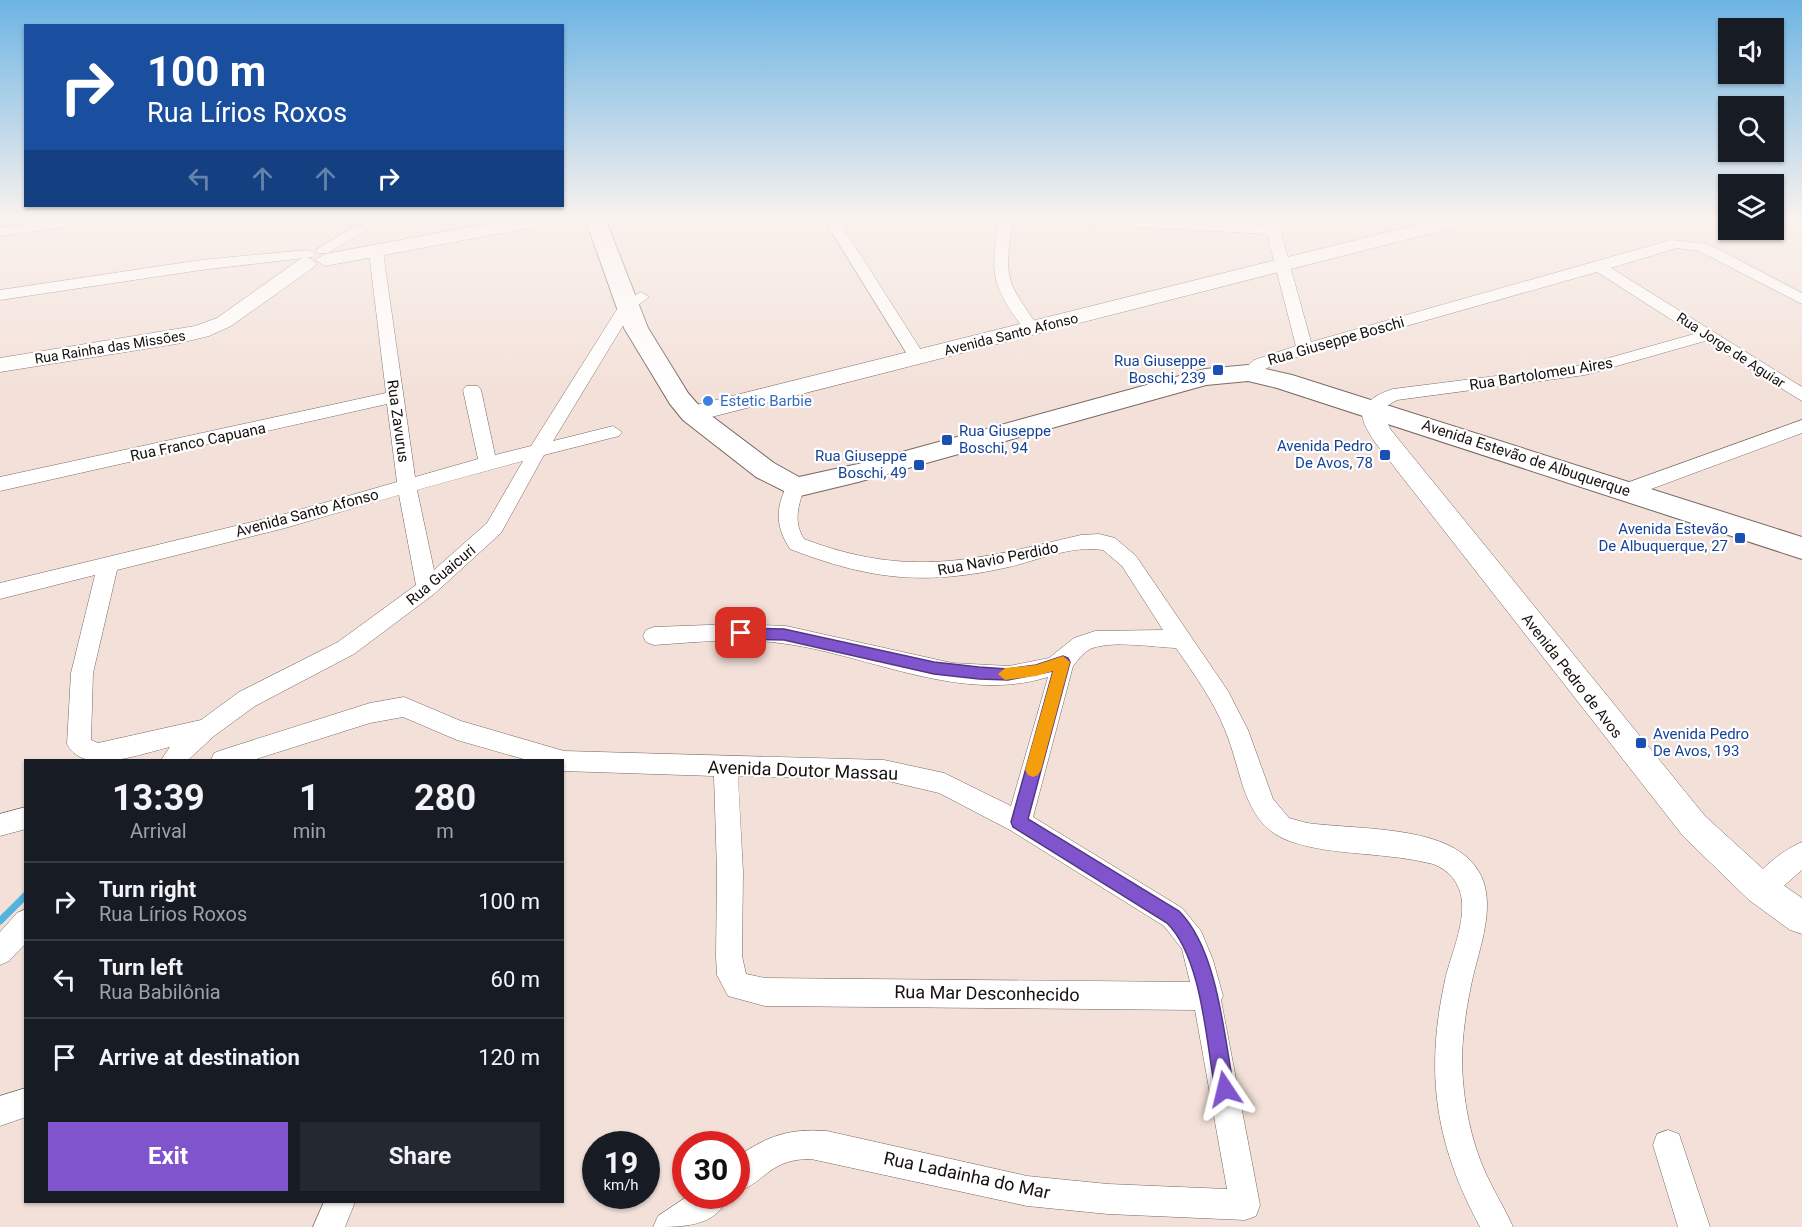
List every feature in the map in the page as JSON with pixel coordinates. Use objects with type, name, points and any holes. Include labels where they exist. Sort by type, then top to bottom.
[{"type":"main road","points":[[622,275],[634,302]]},
{"type":"main road","points":[[625,275],[651,351],[670,386],[692,414],[765,470],[796,487]]},
{"type":"main road","name":"Avenida Estevão de Albuquerque","points":[[1248,373],[1373,408],[1802,548]]},
{"type":"main road","name":"Rua Giuseppe Boschi","points":[[796,487],[858,473],[1205,377],[1248,373]]},
{"type":"street","points":[[0,295],[132,275]]},
{"type":"street","name":"Rua Rainha das Missões","points":[[0,365],[176,338],[202,331],[224,322],[290,275]]},
{"type":"street","name":"Rua Zavurus","points":[[379,275],[407,486],[428,588]]},
{"type":"street","points":[[866,275],[918,357]]},
{"type":"street","points":[[999,275],[1009,299],[1032,329]]},
{"type":"street","name":"Avenida Santo Afonso","points":[[692,414],[1242,275]]},
{"type":"street","points":[[1285,275],[1305,349]]},
{"type":"street","name":"Rua Giuseppe Boschi","points":[[1248,373],[1266,361],[1305,349],[1569,275]]},
{"type":"street","name":"Rua Jorge de Aguiar","points":[[1612,275],[1802,395]]},
{"type":"street","name":"Rua Giuseppe Boschi","points":[[1757,275],[1802,299]]},
{"type":"street","name":"Rua Guaicuri","points":[[173,759],[206,729],[247,699],[346,648],[428,588],[494,528],[538,450],[634,302]]},
{"type":"street","name":"Rua Bartolomeu Aires","points":[[1373,408],[1380,401],[1393,395],[1585,370],[1710,335]]},
{"type":"street","points":[[472,390],[488,463]]},
{"type":"street","name":"Rua Franco Capuana","points":[[0,484],[394,397]]},
{"type":"street","name":"Avenida Pedro de Avos","points":[[1373,408],[1373,419],[1382,435],[1665,792],[1694,826],[1761,889],[1802,918]]},
{"type":"street","points":[[1628,490],[1802,426]]},
{"type":"street","name":"Avenida Santo Afonso","points":[[0,591],[285,520],[488,463],[613,432]]},
{"type":"street","name":"Rua Navio Perdido","points":[[796,487],[786,513],[790,535],[797,544],[862,565],[901,573],[952,572],[1081,542],[1106,543],[1123,555],[1180,639]]},
{"type":"street","points":[[108,565],[82,674],[79,744],[90,753],[98,753],[206,729]]},
{"type":"street","points":[[654,636],[719,632],[784,635],[934,668],[1008,675],[1063,662]]},
{"type":"street","points":[[1019,822],[1063,662],[1072,650],[1095,640],[1180,639],[1220,695],[1237,731],[1265,808],[1278,824],[1288,830],[1306,834],[1434,852],[1458,864],[1467,876],[1473,892],[1474,915],[1454,1003],[1447,1058],[1449,1106],[1457,1142],[1476,1191],[1497,1227]]},
{"type":"street","name":"Avenida Doutor Massau","points":[[225,759],[370,712],[404,707],[457,730],[552,759]]},
{"type":"street","name":"Avenida Doutor Massau","points":[[564,761],[884,770],[913,775],[944,784],[1019,822],[1173,917],[1192,940],[1200,960],[1209,996],[1245,1205]]},
{"type":"street","name":"Rua Mar Desconhecido","points":[[726,767],[731,975],[738,986],[765,992],[1209,996]]},
{"type":"street","points":[[0,825],[24,819]]},
{"type":"street","points":[[1761,889],[1802,854]]},
{"type":"street","points":[[0,952],[24,924]]},
{"type":"street","points":[[0,1111],[24,1103]]},
{"type":"street","name":"Rua Ladainha do Mar","points":[[750,1167],[771,1151],[797,1142],[827,1146],[1027,1191],[1108,1199],[1245,1205]]},
{"type":"street","points":[[1668,1145],[1694,1227]]},
{"type":"street","points":[[329,1227],[340,1203]]},
{"type":"street","points":[[669,1227],[695,1209]]},
{"type":"waterway","points":[[0,921],[24,897]]},
{"type":"slow traffic","points":[[1005,674],[1036,670],[1063,662],[1033,770]]},
{"type":"place","name":"Rua Giuseppe Boschi, 239","points":[[1218,370]]},
{"type":"place","name":"Estetic Barbie","points":[[708,401]]},
{"type":"place","name":"Rua Giuseppe Boschi, 94","points":[[947,440]]},
{"type":"place","name":"Avenida Pedro De Avos, 78","points":[[1385,455]]},
{"type":"place","name":"Rua Giuseppe Boschi, 49","points":[[919,465]]},
{"type":"place","name":"Avenida Estevão De Albuquerque, 27","points":[[1740,538]]},
{"type":"place","name":"Avenida Pedro De Avos, 193","points":[[1641,743]]},
{"type":"route","points":[[741,633],[784,635],[836,644],[934,668],[979,673],[1008,675],[1063,662],[1019,822],[1173,917],[1183,927],[1192,940],[1200,960],[1209,996],[1225,1089]]}]
